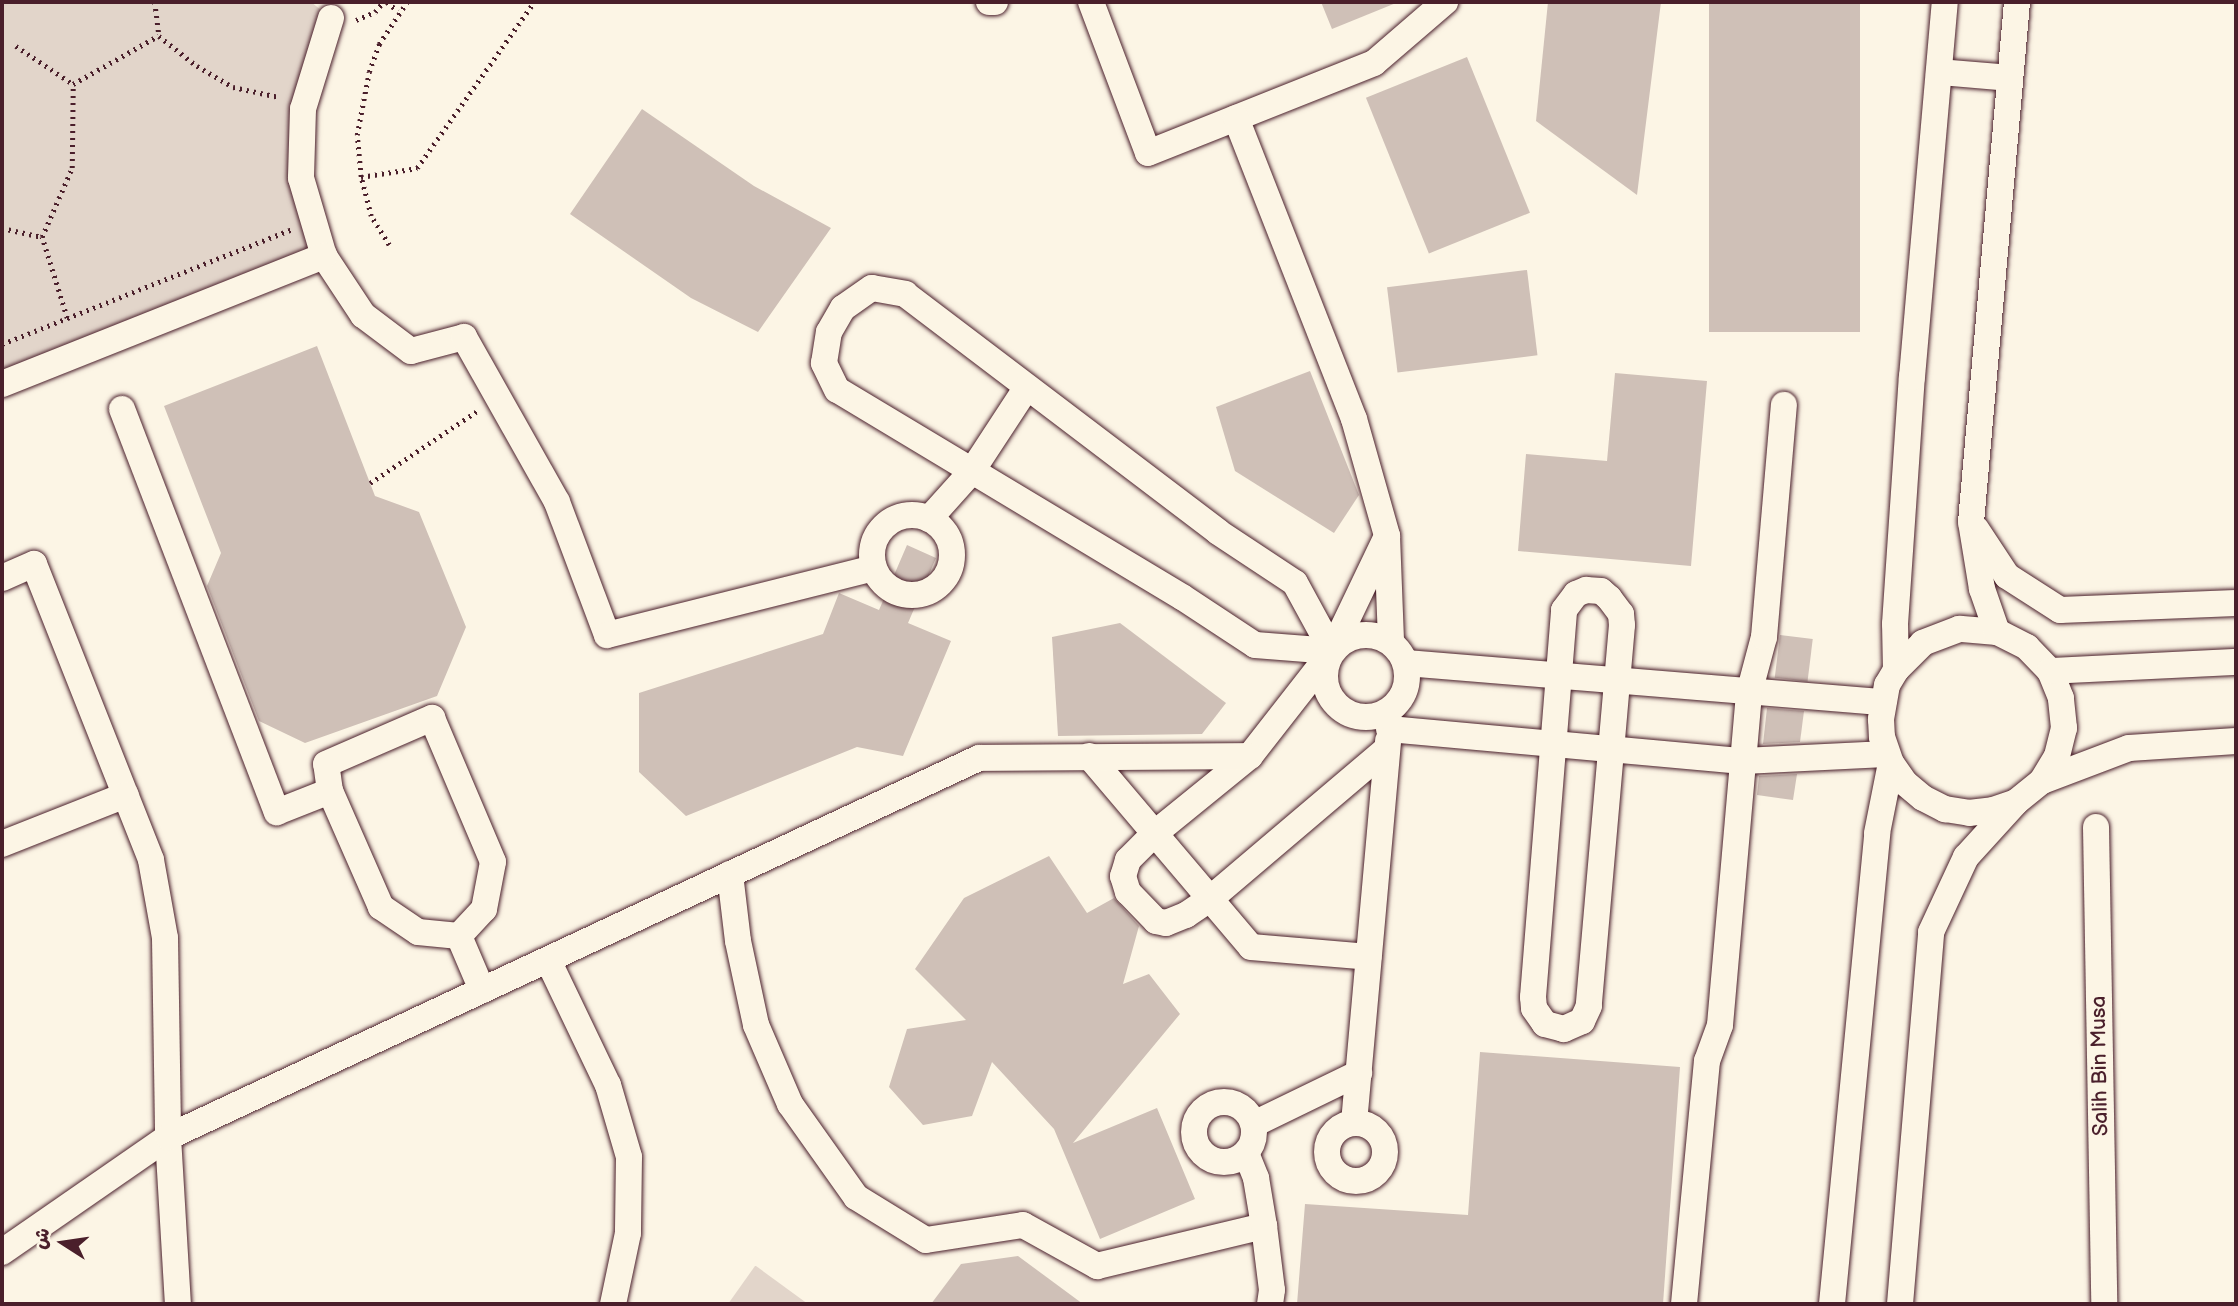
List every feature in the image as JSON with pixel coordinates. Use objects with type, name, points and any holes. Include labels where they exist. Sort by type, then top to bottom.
[{"type":"street","points":[[989,2],[995,2]]},
{"type":"street","points":[[1091,2],[1148,153],[1374,63],[1445,2]]},
{"type":"street","points":[[1896,670],[1895,624],[1912,377],[1945,2]]},
{"type":"street","points":[[1997,632],[1982,589],[1971,522],[2017,2]]},
{"type":"street","points":[[331,18],[303,109],[301,178],[324,256],[363,315],[411,351],[464,337],[557,502],[607,635],[874,568]]},
{"type":"street","points":[[1939,72],[2010,78]]},
{"type":"street","points":[[1236,118],[1353,419],[1387,536],[1404,692],[1387,730],[1354,1123]]},
{"type":"street","points":[[2,384],[324,256]]},
{"type":"street","points":[[872,288],[905,294],[1218,532],[1295,583],[1332,651],[1255,645],[1182,597],[837,390],[824,363],[829,332],[843,308],[872,288]]},
{"type":"street","points":[[929,519],[972,471],[1027,387]]},
{"type":"street","points":[[1684,1304],[1707,1061],[1720,1026],[1749,693],[1764,637],[1784,405]]},
{"type":"street","points":[[122,409],[277,813],[330,791]]},
{"type":"street","points":[[917,515],[940,526],[952,549],[947,575],[939,585],[928,592],[902,594],[880,580],[874,568],[872,555],[880,530],[903,516],[917,515]]},
{"type":"street","points":[[1971,522],[2007,576],[2060,610],[2236,603]]},
{"type":"street","points":[[1387,536],[1332,651],[1324,676],[1333,701],[1343,711],[1387,730],[1743,761],[1889,758]]},
{"type":"street","points":[[2,578],[34,564],[151,860],[165,939],[168,1138],[178,1304]]},
{"type":"street","points":[[1586,590],[1601,591],[1621,614],[1617,681],[1589,1006],[1582,1021],[1574,1026],[1555,1028],[1538,1017],[1533,997],[1564,610],[1576,594],[1586,590]]},
{"type":"street","points":[[2015,802],[1993,810],[1969,813],[1945,809],[1923,798],[1905,783],[1889,758],[1882,737],[1882,702],[1896,670],[1923,643],[1959,629],[1997,632],[2027,647],[2050,671],[2061,698],[2064,728],[2057,756],[2042,781]]},
{"type":"street","points":[[1387,730],[1210,899],[1186,915],[1166,922],[1156,921],[1128,892],[1123,876],[1128,860],[1154,834],[1251,756],[1341,642],[1366,634],[1398,653],[1558,677],[1882,702]]},
{"type":"street","points":[[2050,671],[2236,662]]},
{"type":"street","points":[[432,718],[492,862],[484,909],[459,936],[418,932],[381,907],[330,791],[326,764],[432,718]]},
{"type":"street","points":[[1900,1304],[1931,932],[1966,858],[2015,802],[2042,781],[2129,748],[2236,741]]},
{"type":"street","points":[[1089,756],[1251,947],[1369,957]]},
{"type":"street","points":[[2,1252],[168,1138],[979,758],[1251,756]]},
{"type":"street","points":[[1832,1304],[1877,832],[1889,758]]},
{"type":"street","points":[[2,844],[126,795]]},
{"type":"street","name":"Salih Bin Musa","points":[[2096,827],[2104,1304]]},
{"type":"street","points":[[730,874],[738,941],[756,1026],[790,1104],[856,1197],[926,1240],[1023,1226],[1097,1266],[1264,1226]]},
{"type":"street","points":[[459,936],[482,990]]},
{"type":"street","points":[[548,960],[608,1085],[629,1157],[628,1233],[613,1304]]},
{"type":"street","points":[[1254,1124],[1359,1073]]},
{"type":"street","points":[[1226,1101],[1244,1108],[1254,1124],[1252,1145],[1246,1153],[1227,1163],[1207,1157],[1195,1140],[1196,1121],[1207,1107],[1226,1101]]},
{"type":"street","points":[[1246,1153],[1256,1178],[1264,1226],[1272,1290],[1270,1304]]},
{"type":"path","points":[[155,2],[159,36],[197,66],[233,87],[287,99]]},
{"type":"path","points":[[387,2],[398,11]]},
{"type":"path","points":[[389,245],[371,216],[361,177],[357,135],[369,72],[379,44],[398,11],[407,2]]},
{"type":"path","points":[[361,177],[417,168],[534,2]]},
{"type":"path","points":[[73,84],[159,36]]},
{"type":"path","points":[[16,46],[73,84]]},
{"type":"path","points":[[67,318],[42,237],[72,168],[73,84]]},
{"type":"path","points":[[2,344],[297,227]]},
{"type":"path","points":[[2,228],[42,237]]},
{"type":"path","points":[[370,483],[482,408]]},
{"type":"shaded area","points":[[2,2],[311,2],[331,18],[303,109],[324,256],[2,384]]},
{"type":"shaded area","points":[[756,1266],[808,1304],[728,1304]]},
{"type":"building","points":[[1321,2],[1396,2],[1396,3],[1332,29]]},
{"type":"building","points":[[1548,2],[1661,2],[1637,195],[1536,121]]},
{"type":"building","points":[[1709,2],[1860,2],[1860,332],[1709,332]]},
{"type":"building","points":[[1467,57],[1530,213],[1429,254],[1366,98]]},
{"type":"building","points":[[642,109],[754,186],[831,228],[758,332],[691,298],[570,214]]},
{"type":"building","points":[[1527,270],[1537,355],[1398,373],[1387,287]]},
{"type":"building","points":[[317,346],[375,496],[419,512],[466,627],[437,696],[305,743],[259,721],[207,586],[221,553],[164,406]]},
{"type":"building","points":[[1310,371],[1359,495],[1334,533],[1235,471],[1216,407]]},
{"type":"building","points":[[1615,373],[1707,381],[1691,566],[1518,551],[1526,454],[1607,461]]},
{"type":"building","points":[[907,545],[936,558],[908,623],[951,641],[903,756],[857,747],[686,816],[639,772],[639,693],[823,634],[839,593],[879,610]]},
{"type":"building","points":[[1120,623],[1226,703],[1202,734],[1058,736],[1052,637]]},
{"type":"building","points":[[1780,635],[1813,639],[1808,682],[1775,678]]},
{"type":"building","points":[[1767,708],[1804,711],[1800,742],[1763,744]]},
{"type":"building","points":[[1797,774],[1793,800],[1757,795],[1759,776]]},
{"type":"building","points":[[1049,856],[1087,913],[1114,898],[1139,926],[1123,984],[1149,974],[1180,1014],[1073,1143],[1157,1108],[1195,1199],[1100,1239],[1054,1129],[992,1062],[972,1116],[923,1125],[889,1087],[907,1029],[966,1020],[915,969],[964,898]]},
{"type":"building","points":[[1480,1052],[1680,1067],[1663,1304],[1297,1304],[1305,1204],[1468,1215]]},
{"type":"building","points":[[1018,1256],[1083,1304],[931,1304],[961,1264]]}]
